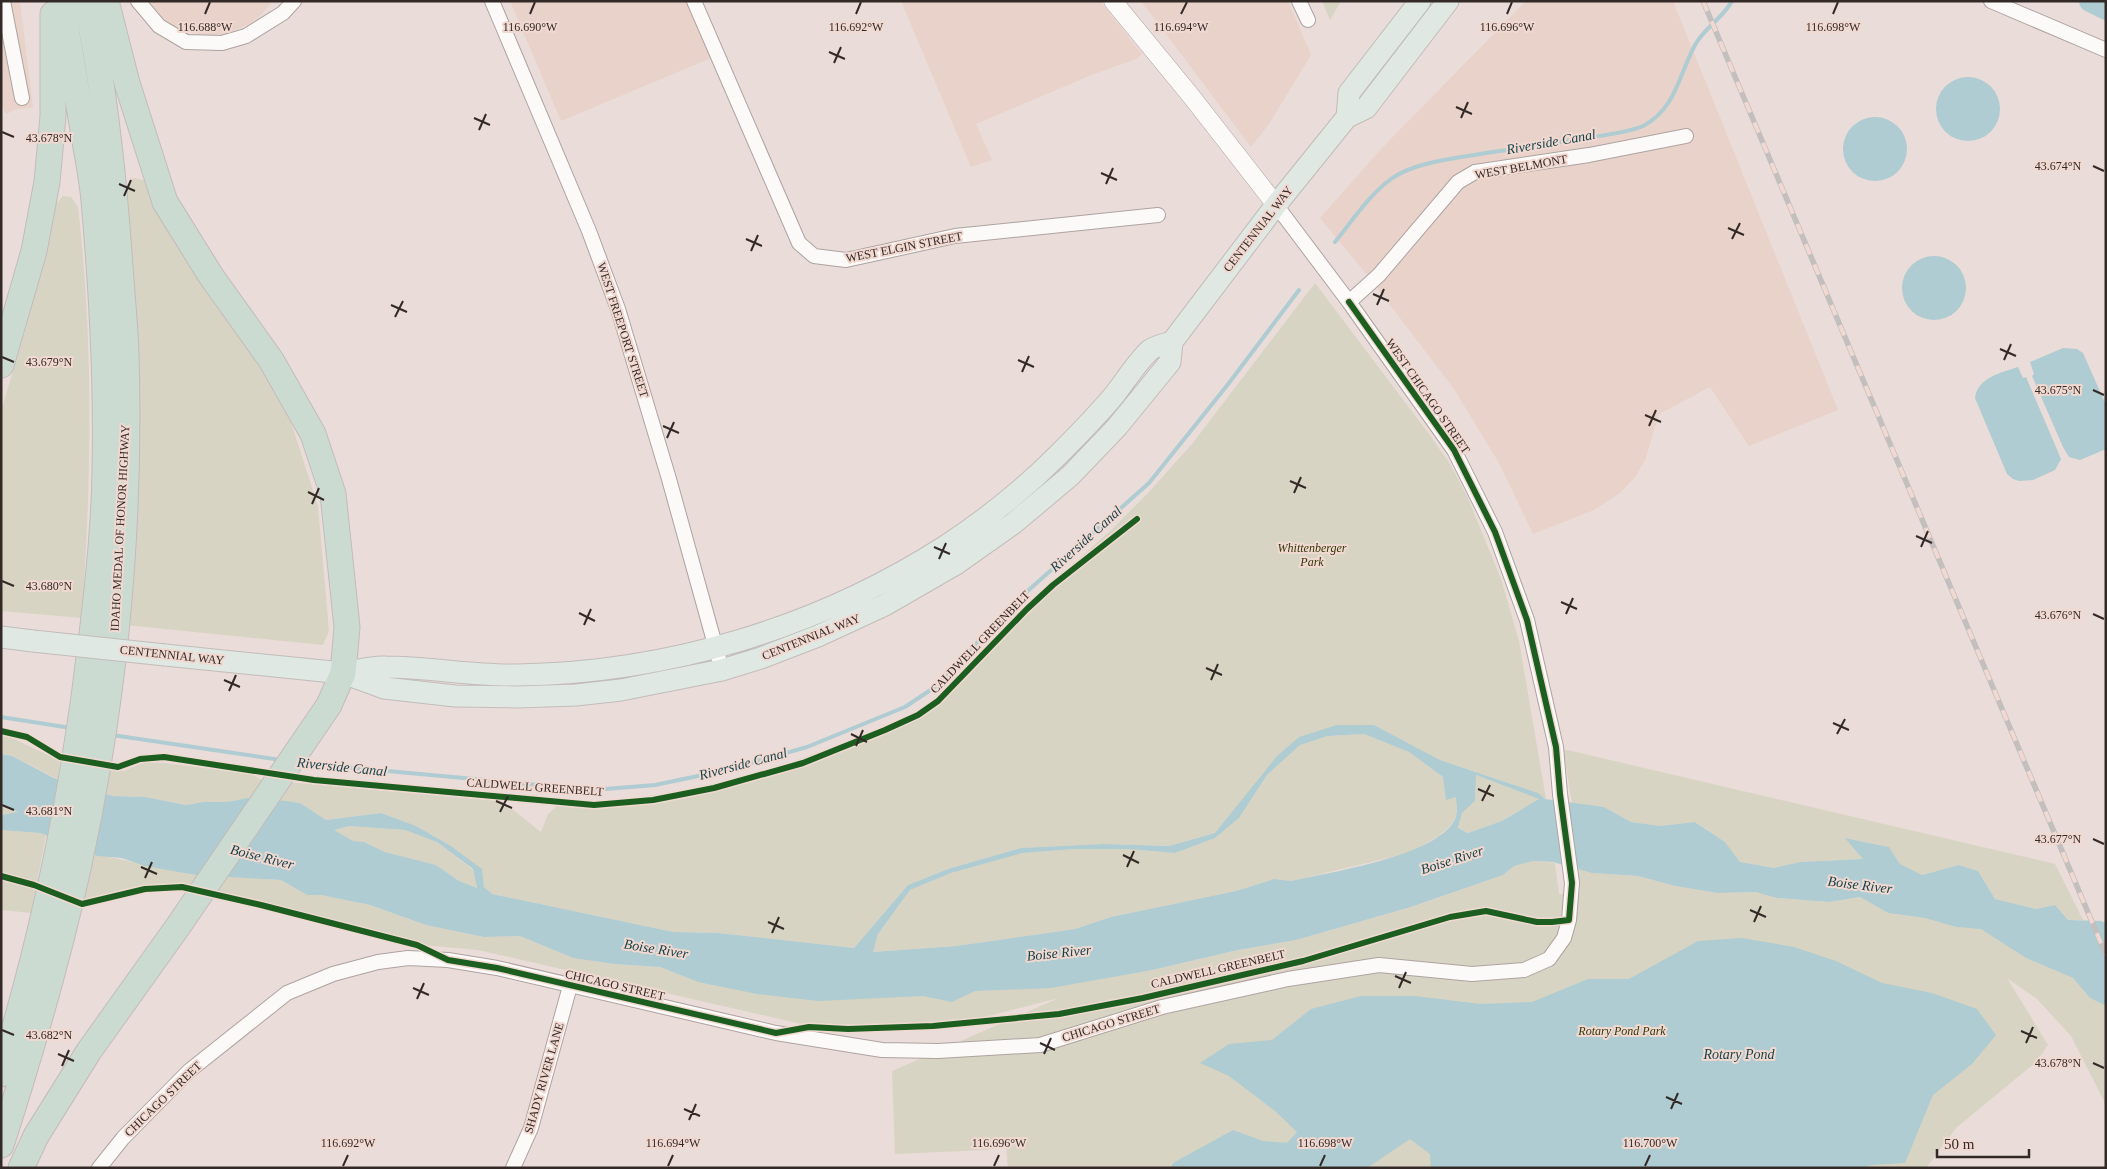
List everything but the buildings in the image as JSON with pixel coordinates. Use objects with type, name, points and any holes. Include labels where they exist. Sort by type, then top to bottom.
[{"type":"highway","points":[[1,365],[34,251],[47,182],[53,116],[52,35],[54,1]]},
{"type":"highway","points":[[61,1],[94,198],[104,357],[105,475],[97,596],[94,719]]},
{"type":"highway","name":"IDAHO MEDAL OF HONOR HIGHWAY","points":[[52,930],[79,864],[94,719],[119,593],[126,460],[126,353],[118,232],[106,113],[86,1]]},
{"type":"highway","points":[[21,1168],[36,1136],[89,1051],[179,925],[329,705],[343,673],[347,627],[334,494],[313,434],[271,360],[211,276],[165,202],[127,83],[106,1]]},
{"type":"highway","points":[[1,1074],[21,1009],[52,930]]},
{"type":"highway","points":[[1,1145],[33,1045],[52,930]]},
{"type":"main road","points":[[1347,117],[1349,93],[1420,1]]},
{"type":"main road","name":"CENTENNIAL WAY","points":[[1,637],[343,673],[384,688],[455,696],[518,697],[576,695],[621,690],[722,670],[818,636],[885,605],[956,564],[1014,523],[1070,476],[1117,426],[1170,362],[1172,342],[1276,205],[1347,117],[1366,108],[1448,1]]},
{"type":"main road","name":"CENTENNIAL WAY","points":[[343,673],[383,666],[472,674],[573,673],[660,661],[716,648],[807,617],[876,587],[944,547],[1003,504],[1056,457],[1104,406],[1152,349],[1172,342]]},
{"type":"street","points":[[3,1],[22,98]]},
{"type":"street","points":[[138,1],[159,26],[186,42],[222,43],[246,36],[281,7],[294,1]]},
{"type":"street","name":"WEST FREEPORT STREET","points":[[492,1],[589,231],[618,309],[632,352],[722,670]]},
{"type":"street","name":"WEST ELGIN STREET","points":[[694,1],[799,243],[814,256],[846,260],[955,236],[1158,215]]},
{"type":"street","name":"WEST CHICAGO STREET","points":[[1113,1],[1191,96],[1276,205],[1454,450],[1495,532],[1527,620],[1556,747],[1560,794]]},
{"type":"street","points":[[1299,1],[1308,20]]},
{"type":"street","points":[[1991,1],[2106,50]]},
{"type":"street","name":"WEST BELMONT","points":[[1348,302],[1379,275],[1458,182],[1474,172],[1589,156],[1686,136]]},
{"type":"street","name":"CHICAGO STREET","points":[[100,1168],[123,1138],[189,1071],[287,993],[334,974],[385,961],[408,958],[438,959],[497,968],[776,1033],[882,1050],[938,1052],[1040,1045],[1162,1007],[1288,979],[1379,965],[1472,974],[1524,970],[1549,958],[1564,938],[1569,920],[1572,883],[1560,794]]},
{"type":"street","name":"SHADY RIVER LANE","points":[[513,1168],[531,1128],[570,986]]},
{"type":"shaded area","points":[[1,1],[20,1],[33,108],[17,109],[6,114],[1,104]]},
{"type":"shaded area","points":[[149,1],[273,1],[261,15],[249,24],[225,34],[212,35],[199,34],[174,26],[163,18]]},
{"type":"shaded area","points":[[510,1],[692,1],[716,56],[561,121]]},
{"type":"shaded area","points":[[901,1],[1100,1],[1142,54],[1136,59],[1094,74],[976,124],[992,160],[971,167]]},
{"type":"shaded area","points":[[1141,1],[1288,1],[1311,55],[1269,124],[1251,147]]},
{"type":"shaded area","points":[[1526,1],[1673,1],[1838,410],[1749,446],[1710,387],[1659,414],[1645,460],[1635,477],[1620,493],[1594,510],[1533,534],[1499,463],[1454,389],[1368,276],[1320,218],[1382,148]]},
{"type":"green space","points":[[1322,1],[1341,1],[1330,20]]},
{"type":"green space","points":[[133,178],[144,180],[246,343],[291,422],[318,506],[329,631],[323,645],[126,625],[138,432],[134,285],[125,200],[127,186]]},
{"type":"green space","points":[[63,196],[71,197],[78,207],[87,310],[89,464],[82,618],[1,611],[1,411],[25,331],[56,204]]},
{"type":"green space","name":"Whittenberger Park","points":[[1315,283],[1429,434],[1450,464],[1467,496],[1501,579],[1519,641],[1546,799],[1497,779],[1440,760],[1374,725],[1299,737],[1215,833],[1169,846],[1103,844],[1021,848],[948,869],[908,885],[854,948],[718,933],[673,932],[492,894],[484,887],[481,869],[451,846],[416,826],[381,813],[326,820],[300,803],[273,800],[286,782],[502,801],[541,832],[548,814],[558,805],[558,798],[596,801],[626,800],[709,785],[786,764],[861,736],[915,712],[939,696],[1027,604],[1109,532],[1148,493],[1192,444]]},
{"type":"green space","points":[[1364,734],[1409,752],[1443,777],[1456,797],[1457,815],[1450,826],[1439,836],[1409,853],[1291,881],[1274,879],[1236,891],[1111,917],[1075,929],[956,946],[872,952],[878,934],[910,890],[951,873],[1021,853],[1074,849],[1128,849],[1175,853],[1215,838],[1239,818],[1267,775],[1300,745],[1328,736]]},
{"type":"green space","points":[[1,735],[8,736],[60,761],[58,779],[12,756],[1,754]]},
{"type":"green space","points":[[1563,749],[2055,864],[2083,920],[2068,920],[2055,905],[2036,909],[1995,899],[1978,871],[1959,865],[1922,875],[1900,864],[1889,847],[1846,838],[1864,859],[1800,862],[1774,868],[1740,862],[1725,842],[1696,822],[1660,826],[1631,822],[1604,807],[1572,803]]},
{"type":"green space","points":[[145,762],[251,774],[264,781],[254,798],[227,802],[204,802],[186,805],[145,797],[113,796],[106,793],[110,770],[124,771]]},
{"type":"green space","points":[[1476,775],[1540,799],[1502,821],[1468,833],[1458,828],[1462,813],[1475,801]]},
{"type":"green space","points":[[1,803],[18,812],[1,815]]},
{"type":"green space","points":[[349,826],[405,830],[437,842],[473,870],[477,888],[459,881],[436,865],[385,852],[364,842],[353,841],[333,830]]},
{"type":"green space","points":[[1,830],[40,833],[46,836],[31,913],[1,910]]},
{"type":"green space","points":[[94,854],[201,876],[192,888],[151,888],[124,892],[84,902]]},
{"type":"green space","name":"Rotary Pond Park","points":[[1533,861],[1555,863],[1559,894],[1580,893],[1576,868],[1592,873],[1638,876],[1675,886],[1718,893],[1755,892],[1777,898],[1829,902],[1860,897],[1888,913],[1925,918],[1956,927],[1981,928],[2026,958],[2073,978],[2090,998],[2106,1006],[2106,1105],[2071,1036],[2037,999],[2007,978],[2048,1045],[2036,1062],[1956,1128],[1926,1168],[1008,1168],[1006,1147],[986,1150],[895,1154],[892,1071],[1059,998],[977,1019],[890,1025],[806,1025],[478,950],[423,945],[405,938],[212,891],[221,876],[281,880],[307,895],[321,895],[370,905],[426,925],[484,937],[520,936],[573,958],[614,964],[660,967],[698,982],[876,997],[923,996],[952,1001],[975,991],[1012,989],[1152,970],[1238,950],[1296,940],[1412,907],[1503,875],[1514,866]]},
{"type":"water","points":[[1968,77],[1986,83],[1994,91],[2000,109],[1994,127],[1986,135],[1968,141],[1950,135],[1942,127],[1936,109],[1942,91],[1950,83]]},
{"type":"water","points":[[1875,117],[1893,123],[1901,131],[1907,149],[1901,167],[1893,175],[1875,181],[1857,175],[1849,167],[1843,149],[1849,131],[1857,123]]},
{"type":"water","points":[[1934,256],[1952,262],[1960,270],[1966,288],[1960,306],[1952,314],[1934,320],[1916,314],[1908,306],[1902,288],[1908,270],[1916,262]]},
{"type":"water","points":[[2063,348],[2077,349],[2083,353],[2106,405],[2106,449],[2080,460],[2069,457],[2063,447],[2032,376],[2034,374],[2030,362]]},
{"type":"water","points":[[2018,367],[2023,378],[2026,377],[2061,459],[2055,470],[2033,480],[2019,481],[2007,474],[1975,398],[1977,391],[1985,381]]},
{"type":"water","name":"Boise River","points":[[1337,725],[1374,725],[1440,760],[1538,793],[1545,799],[1604,807],[1631,822],[1660,826],[1695,822],[1725,842],[1740,862],[1774,868],[1800,862],[1863,859],[1845,838],[1889,847],[1900,864],[1922,875],[1959,865],[1978,871],[1995,899],[2036,909],[2055,905],[2068,920],[2101,921],[2106,923],[2106,1006],[2090,998],[2073,978],[2026,958],[1981,929],[1956,927],[1925,918],[1888,913],[1860,897],[1829,902],[1777,898],[1755,892],[1718,893],[1675,886],[1638,876],[1592,873],[1553,862],[1533,861],[1514,866],[1503,875],[1411,907],[1296,940],[1238,950],[1152,970],[1051,988],[975,991],[952,1002],[923,996],[818,1001],[757,994],[698,982],[660,967],[614,964],[573,958],[520,936],[484,937],[426,925],[370,905],[321,895],[307,895],[281,880],[196,875],[145,866],[122,858],[98,856],[40,833],[1,830],[1,815],[18,812],[1,803],[1,754],[12,756],[54,778],[113,796],[145,797],[186,805],[204,802],[227,802],[247,798],[286,801],[300,803],[326,820],[381,813],[416,826],[451,846],[482,869],[484,887],[492,894],[673,932],[718,933],[854,948],[908,885],[948,869],[1021,848],[1103,844],[1169,846],[1215,833],[1277,756],[1299,737]],"holes":[[[1364,734],[1409,752],[1443,777],[1446,800],[1456,797],[1457,810],[1456,817],[1446,831],[1429,842],[1407,852],[1356,867],[1291,881],[1274,879],[1236,891],[1111,917],[1075,929],[956,946],[873,952],[878,934],[910,890],[951,873],[1022,853],[1074,849],[1128,849],[1175,853],[1215,838],[1239,818],[1267,775],[1300,745],[1328,736]],[[1476,775],[1539,799],[1502,821],[1468,833],[1458,828],[1462,813],[1475,801]],[[349,826],[405,830],[437,842],[473,869],[477,888],[459,881],[436,865],[385,852],[364,842],[353,841],[334,830]]]},
{"type":"water","name":"Rotary Pond","points":[[1742,938],[1794,947],[1836,961],[1882,983],[1932,993],[1977,1009],[1996,1035],[1972,1064],[1933,1095],[1905,1163],[1871,1165],[1862,1168],[1431,1168],[1430,1154],[1410,1139],[1367,1168],[1171,1168],[1173,1163],[1233,1130],[1263,1141],[1287,1143],[1297,1132],[1275,1111],[1229,1076],[1200,1063],[1229,1044],[1272,1040],[1311,1009],[1361,996],[1415,996],[1480,1004],[1532,1002],[1588,979],[1629,979],[1698,941]]},
{"type":"waterway","name":"Riverside Canal","points":[[1335,242],[1383,185],[1411,168],[1449,159],[1609,134],[1643,126],[1654,119],[1670,101],[1695,45],[1703,33],[1724,13],[1732,1]]},
{"type":"waterway","points":[[2090,1],[2106,9]]},
{"type":"waterway","name":"Riverside Canal","points":[[300,763],[593,790],[655,785],[722,771],[807,747],[905,707],[935,687],[1022,596],[1149,483],[1229,383],[1299,290]]},
{"type":"waterway","name":"Riverside Canal","points":[[1,717],[71,728]]},
{"type":"waterway","name":"Riverside Canal","points":[[112,735],[281,760]]},
{"type":"railway","points":[[1703,1],[2106,955]]},
{"type":"cycle path","name":"CALDWELL GREENBELT","points":[[1,876],[34,885],[82,904],[145,889],[182,887],[417,945],[448,960],[497,968],[776,1033],[809,1027],[848,1029],[933,1026],[1059,1014],[1143,998],[1303,961],[1450,917],[1486,911],[1537,922],[1569,920],[1572,883],[1560,794],[1556,747],[1527,620],[1495,532],[1454,450],[1349,302]]},
{"type":"cycle path","name":"CALDWELL GREENBELT","points":[[1,731],[27,737],[60,757],[118,767],[140,759],[164,757],[314,780],[594,805],[653,800],[714,788],[803,763],[918,715],[938,701],[1027,609],[1053,585],[1137,519]]}]
